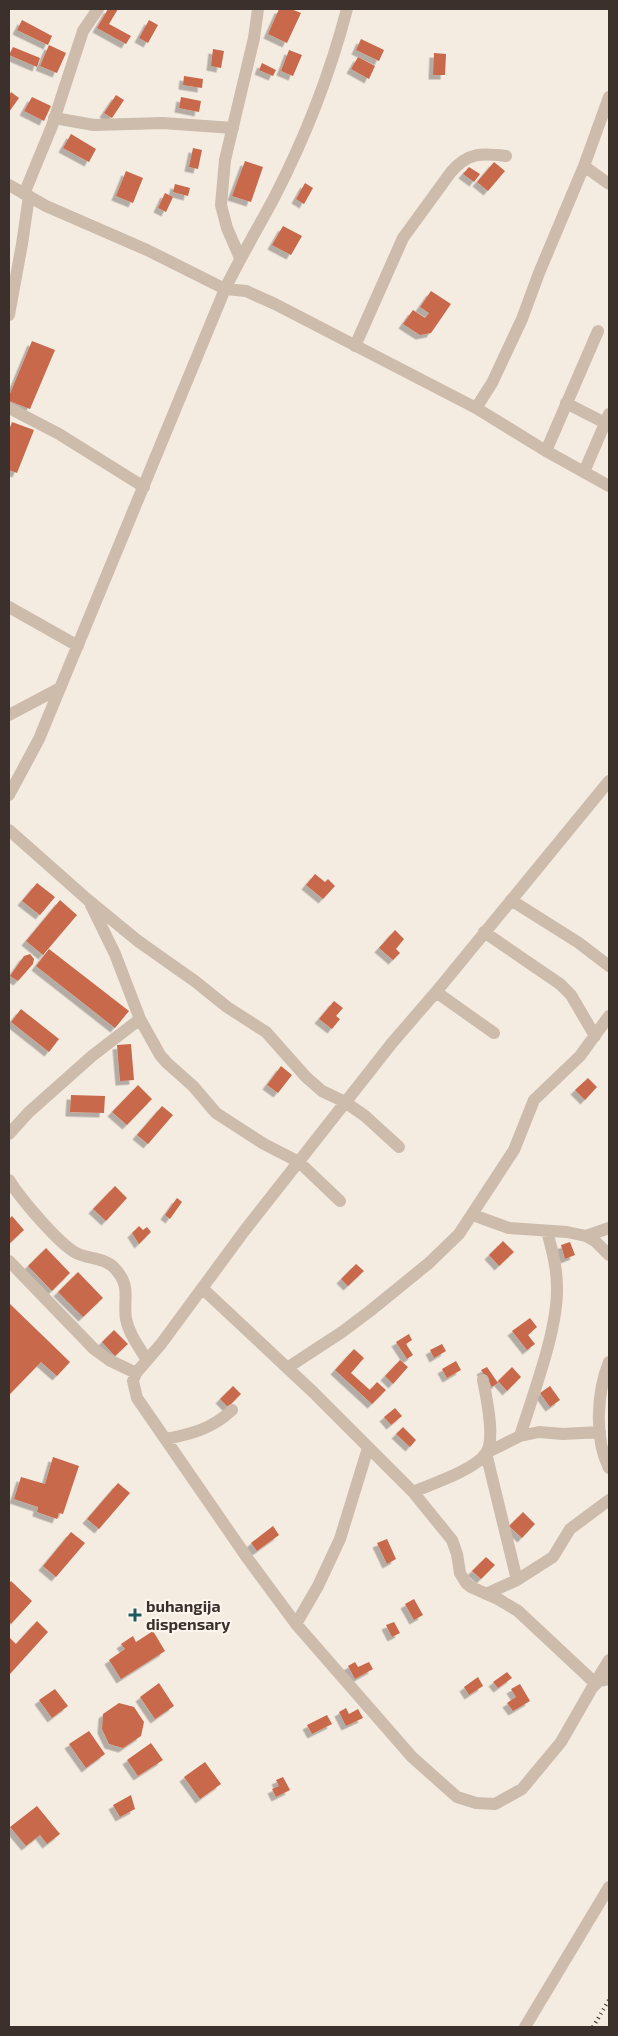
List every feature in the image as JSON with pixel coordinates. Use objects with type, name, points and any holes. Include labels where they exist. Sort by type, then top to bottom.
[{"type":"street","points":[[9,316],[26,195],[83,31],[98,9]]},
{"type":"street","points":[[240,258],[227,228],[221,205],[225,160],[254,38],[258,9]]},
{"type":"street","points":[[9,796],[39,739],[226,289],[240,258],[274,197],[305,131],[335,55],[347,9]]},
{"type":"street","points":[[476,408],[492,383],[514,336],[584,166],[609,97]]},
{"type":"street","points":[[54,118],[94,125],[163,123],[233,128]]},
{"type":"street","points":[[355,346],[403,238],[451,172],[460,162],[470,156],[487,154],[506,156]]},
{"type":"street","points":[[584,166],[609,184]]},
{"type":"street","points":[[9,186],[226,289],[246,291],[275,304],[476,408],[546,451],[608,484]]},
{"type":"street","points":[[546,451],[598,331]]},
{"type":"street","points":[[566,403],[607,418],[584,472]]},
{"type":"street","points":[[9,408],[58,434],[144,487]]},
{"type":"street","points":[[9,607],[78,646]]},
{"type":"street","points":[[9,715],[60,688]]},
{"type":"street","points":[[609,781],[345,1102],[161,1344],[136,1373],[133,1381],[137,1398],[248,1559],[296,1624],[412,1757],[447,1790],[464,1801],[495,1804],[515,1794],[528,1784],[560,1742],[609,1660]]},
{"type":"street","points":[[9,830],[88,900],[138,941],[196,982],[227,1007],[266,1032],[306,1077],[322,1091],[345,1102],[365,1116],[399,1147]]},
{"type":"street","points":[[88,900],[115,954],[140,1020],[160,1055],[192,1086],[214,1112],[264,1144],[298,1162],[340,1201]]},
{"type":"street","points":[[511,900],[579,943],[609,966]]},
{"type":"street","points":[[484,932],[560,984],[571,995],[595,1036]]},
{"type":"street","points":[[436,992],[494,1033]]},
{"type":"street","points":[[287,1368],[342,1332],[411,1279],[450,1244],[473,1215],[514,1150],[534,1100],[574,1062],[609,1016]]},
{"type":"street","points":[[9,1134],[29,1112],[92,1056],[140,1020]]},
{"type":"street","points":[[9,1180],[30,1208],[64,1244],[76,1252],[106,1262],[119,1272],[126,1290],[127,1320],[147,1360]]},
{"type":"street","points":[[473,1215],[509,1228],[586,1236],[595,1241],[609,1255]]},
{"type":"street","points":[[586,1236],[609,1228]]},
{"type":"street","points":[[520,1436],[551,1330],[555,1306],[557,1290],[556,1272],[547,1231]]},
{"type":"street","points":[[9,1261],[94,1349],[109,1360],[136,1373]]},
{"type":"street","points":[[202,1288],[414,1492],[452,1540],[458,1554],[462,1578],[471,1587],[518,1611],[595,1683]]},
{"type":"street","points":[[609,1362],[600,1391],[600,1432],[602,1448],[609,1468]]},
{"type":"street","points":[[482,1380],[490,1416],[486,1453],[517,1580]]},
{"type":"street","points":[[166,1439],[203,1430],[219,1422],[232,1410]]},
{"type":"street","points":[[414,1492],[464,1469],[486,1453],[520,1436],[538,1432],[563,1434],[600,1432]]},
{"type":"street","points":[[296,1624],[318,1586],[340,1539],[368,1448]]},
{"type":"street","points":[[486,1594],[517,1580],[554,1557],[570,1529],[609,1500]]},
{"type":"street","points":[[595,1683],[603,1679],[609,1679]]},
{"type":"street","points":[[525,2027],[609,1887]]},
{"type":"building","points":[[108,9],[118,9],[109,24],[131,36],[126,44],[97,28]]},
{"type":"building","points":[[279,9],[291,9],[301,13],[287,43],[268,34]]},
{"type":"building","points":[[22,20],[52,36],[48,45],[17,30]]},
{"type":"building","points":[[149,20],[158,25],[148,43],[139,38]]},
{"type":"building","points":[[361,39],[384,50],[379,61],[356,50]]},
{"type":"building","points":[[49,45],[66,53],[57,73],[40,66]]},
{"type":"building","points":[[13,47],[40,58],[37,67],[9,55]]},
{"type":"building","points":[[213,49],[224,51],[221,68],[211,66]]},
{"type":"building","points":[[289,50],[302,55],[293,76],[281,71]]},
{"type":"building","points":[[434,53],[446,54],[445,75],[433,75]]},
{"type":"building","points":[[358,57],[375,66],[369,79],[351,69]]},
{"type":"building","points":[[262,63],[276,70],[273,76],[259,70]]},
{"type":"building","points":[[184,76],[203,79],[202,88],[183,85]]},
{"type":"building","points":[[11,92],[19,98],[9,112],[9,96]]},
{"type":"building","points":[[116,95],[124,100],[112,118],[104,113]]},
{"type":"building","points":[[32,97],[51,106],[44,121],[24,111]]},
{"type":"building","points":[[181,97],[201,101],[199,112],[179,108]]},
{"type":"building","points":[[71,134],[96,149],[89,162],[63,148]]},
{"type":"building","points":[[193,148],[202,150],[198,169],[189,167]]},
{"type":"building","points":[[245,161],[263,167],[251,202],[232,196]]},
{"type":"building","points":[[494,162],[505,171],[488,191],[477,182]]},
{"type":"building","points":[[469,167],[480,174],[474,182],[463,174]]},
{"type":"building","points":[[126,171],[143,178],[133,203],[116,196]]},
{"type":"building","points":[[305,183],[313,188],[304,204],[296,199]]},
{"type":"building","points":[[175,184],[190,188],[188,196],[173,192]]},
{"type":"building","points":[[165,193],[173,197],[166,212],[158,208]]},
{"type":"building","points":[[283,226],[302,236],[291,255],[272,245]]},
{"type":"building","points":[[431,291],[451,304],[431,333],[420,335],[403,324],[413,310],[425,318],[429,313],[420,307]]},
{"type":"building","points":[[32,341],[55,350],[30,409],[9,401],[9,396]]},
{"type":"building","points":[[12,422],[34,430],[17,473],[9,470],[9,430]]},
{"type":"building","points":[[315,874],[325,882],[328,879],[335,886],[323,899],[306,885]]},
{"type":"building","points":[[37,883],[55,897],[40,915],[22,901]]},
{"type":"building","points":[[60,900],[77,915],[43,955],[26,941]]},
{"type":"building","points":[[395,930],[404,939],[396,949],[400,953],[393,960],[379,948]]},
{"type":"building","points":[[49,949],[129,1011],[115,1028],[36,966]]},
{"type":"building","points":[[30,954],[34,959],[33,964],[18,981],[10,976],[24,956]]},
{"type":"building","points":[[334,1001],[343,1008],[336,1016],[340,1019],[332,1029],[319,1019]]},
{"type":"building","points":[[21,1009],[59,1039],[49,1052],[11,1022]]},
{"type":"building","points":[[131,1044],[134,1080],[120,1081],[117,1045]]},
{"type":"building","points":[[281,1066],[292,1075],[278,1093],[267,1085]]},
{"type":"building","points":[[588,1078],[597,1087],[585,1100],[575,1090]]},
{"type":"building","points":[[138,1085],[152,1099],[127,1125],[112,1112]]},
{"type":"building","points":[[71,1095],[105,1096],[104,1113],[70,1112]]},
{"type":"building","points":[[162,1106],[173,1115],[148,1144],[137,1135]]},
{"type":"building","points":[[115,1186],[127,1198],[106,1221],[93,1209]]},
{"type":"building","points":[[177,1198],[182,1202],[170,1219],[165,1215]]},
{"type":"building","points":[[12,1216],[24,1230],[10,1243],[9,1219]]},
{"type":"building","points":[[139,1226],[143,1230],[147,1227],[151,1232],[139,1244],[132,1233]]},
{"type":"building","points":[[503,1241],[514,1252],[499,1266],[489,1255]]},
{"type":"building","points":[[570,1242],[575,1255],[565,1259],[561,1245]]},
{"type":"building","points":[[46,1248],[70,1273],[52,1291],[28,1266]]},
{"type":"building","points":[[356,1264],[364,1271],[348,1286],[341,1279]]},
{"type":"building","points":[[78,1272],[103,1298],[83,1317],[58,1292]]},
{"type":"building","points":[[10,1304],[70,1362],[57,1376],[41,1362],[9,1395]]},
{"type":"building","points":[[530,1318],[537,1327],[528,1335],[535,1344],[527,1350],[512,1331]]},
{"type":"building","points":[[114,1330],[128,1344],[115,1356],[102,1342]]},
{"type":"building","points":[[409,1334],[412,1340],[406,1344],[413,1355],[407,1359],[396,1342]]},
{"type":"building","points":[[442,1344],[446,1351],[434,1358],[430,1350]]},
{"type":"building","points":[[354,1349],[364,1358],[351,1373],[370,1390],[377,1382],[386,1390],[372,1404],[335,1370]]},
{"type":"building","points":[[400,1360],[408,1367],[393,1384],[385,1376]]},
{"type":"building","points":[[456,1361],[461,1370],[447,1378],[442,1369]]},
{"type":"building","points":[[487,1367],[498,1383],[492,1387],[481,1370]]},
{"type":"building","points":[[512,1367],[521,1377],[507,1391],[498,1381]]},
{"type":"building","points":[[233,1386],[241,1394],[228,1407],[220,1399]]},
{"type":"building","points":[[550,1386],[560,1400],[550,1407],[540,1393]]},
{"type":"building","points":[[395,1408],[402,1416],[391,1425],[384,1417]]},
{"type":"building","points":[[403,1427],[416,1440],[410,1447],[396,1434]]},
{"type":"building","points":[[53,1457],[79,1466],[63,1514],[59,1513],[57,1519],[37,1512],[38,1507],[14,1499],[21,1477],[45,1484]]},
{"type":"building","points":[[118,1483],[130,1493],[99,1529],[87,1519]]},
{"type":"building","points":[[523,1512],[535,1524],[522,1538],[509,1526]]},
{"type":"building","points":[[273,1526],[279,1535],[257,1551],[251,1543]]},
{"type":"building","points":[[71,1532],[85,1543],[56,1577],[43,1566]]},
{"type":"building","points":[[387,1539],[396,1559],[387,1564],[377,1543]]},
{"type":"building","points":[[486,1557],[495,1565],[481,1579],[472,1571]]},
{"type":"building","points":[[11,1581],[32,1601],[11,1624],[9,1621],[9,1584]]},
{"type":"building","points":[[414,1599],[423,1615],[414,1620],[405,1604]]},
{"type":"building","points":[[37,1621],[48,1632],[9,1675],[9,1637],[16,1644]]},
{"type":"building","points":[[394,1622],[400,1633],[392,1637],[386,1625]]},
{"type":"building","points":[[153,1631],[165,1651],[121,1679],[109,1660],[125,1649],[121,1644],[133,1636],[136,1642]]},
{"type":"building","points":[[355,1662],[358,1667],[369,1662],[373,1669],[355,1679],[348,1666]]},
{"type":"building","points":[[507,1672],[512,1678],[498,1688],[493,1682]]},
{"type":"building","points":[[478,1677],[483,1686],[469,1695],[464,1687]]},
{"type":"building","points":[[159,1683],[174,1706],[155,1719],[140,1697]]},
{"type":"building","points":[[520,1684],[530,1701],[513,1711],[507,1703],[516,1697],[511,1689]]},
{"type":"building","points":[[55,1689],[68,1706],[52,1718],[39,1700]]},
{"type":"building","points":[[119,1703],[134,1707],[144,1722],[141,1736],[123,1748],[109,1744],[102,1729],[103,1714]]},
{"type":"building","points":[[346,1708],[349,1714],[358,1709],[363,1718],[346,1726],[339,1712]]},
{"type":"building","points":[[327,1715],[332,1724],[312,1734],[307,1725]]},
{"type":"building","points":[[89,1731],[105,1754],[86,1768],[69,1744]]},
{"type":"building","points":[[151,1743],[163,1760],[138,1776],[127,1760]]},
{"type":"building","points":[[205,1762],[221,1784],[200,1799],[184,1777]]},
{"type":"building","points":[[283,1777],[290,1790],[276,1797],[272,1789],[279,1786],[276,1780]]},
{"type":"building","points":[[131,1795],[135,1809],[120,1817],[113,1805]]},
{"type":"building","points":[[37,1806],[60,1834],[47,1844],[40,1835],[26,1846],[10,1827]]},
{"type":"railway","points":[[593,2027],[609,2000]]},
{"type":"place","name":"buhangija dispensary","points":[[135,1615]]}]
